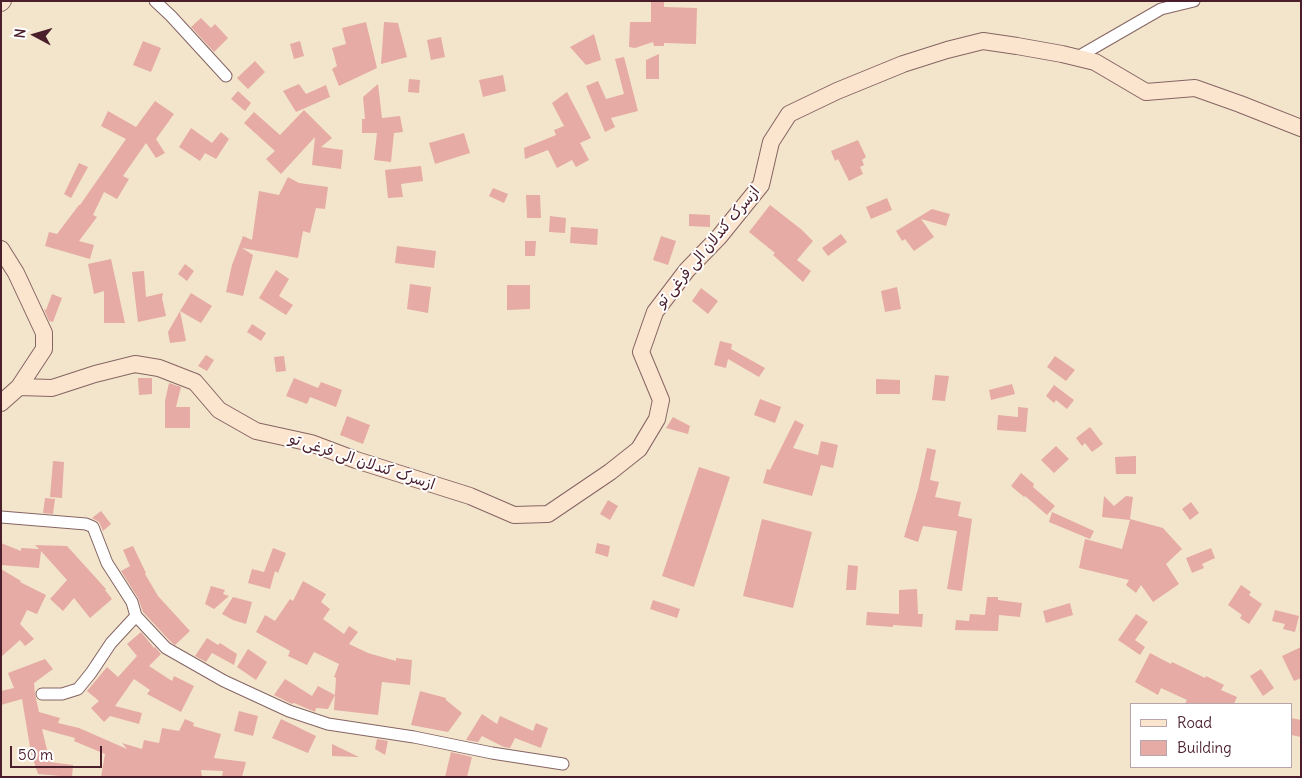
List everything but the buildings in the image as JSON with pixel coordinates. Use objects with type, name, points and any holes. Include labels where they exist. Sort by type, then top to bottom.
[{"type":"street","points":[[155,1],[226,76]]},
{"type":"street","points":[[1076,58],[1160,9],[1194,1]]},
{"type":"street","name":"ازسرک کندلان الی فرغی تو","points":[[19,387],[52,388],[135,364],[159,368],[195,382],[220,410],[256,430],[311,442],[356,460],[470,496],[514,515],[548,514],[610,472],[639,449],[657,419],[661,400],[642,352],[656,312],[687,270],[719,237],[761,186],[770,142],[789,114],[837,91],[903,64],[984,41],[1095,62],[1146,92],[1195,88],[1301,128]]},
{"type":"street","points":[[1,249],[16,273],[44,333],[44,349],[19,387],[1,403]]},
{"type":"street","points":[[1,517],[86,524],[93,527],[107,563],[132,602],[136,616],[166,648],[224,681],[289,711],[328,724],[414,737],[492,753],[563,764]]},
{"type":"street","points":[[42,694],[62,694],[78,689],[111,643],[136,616]]}]
